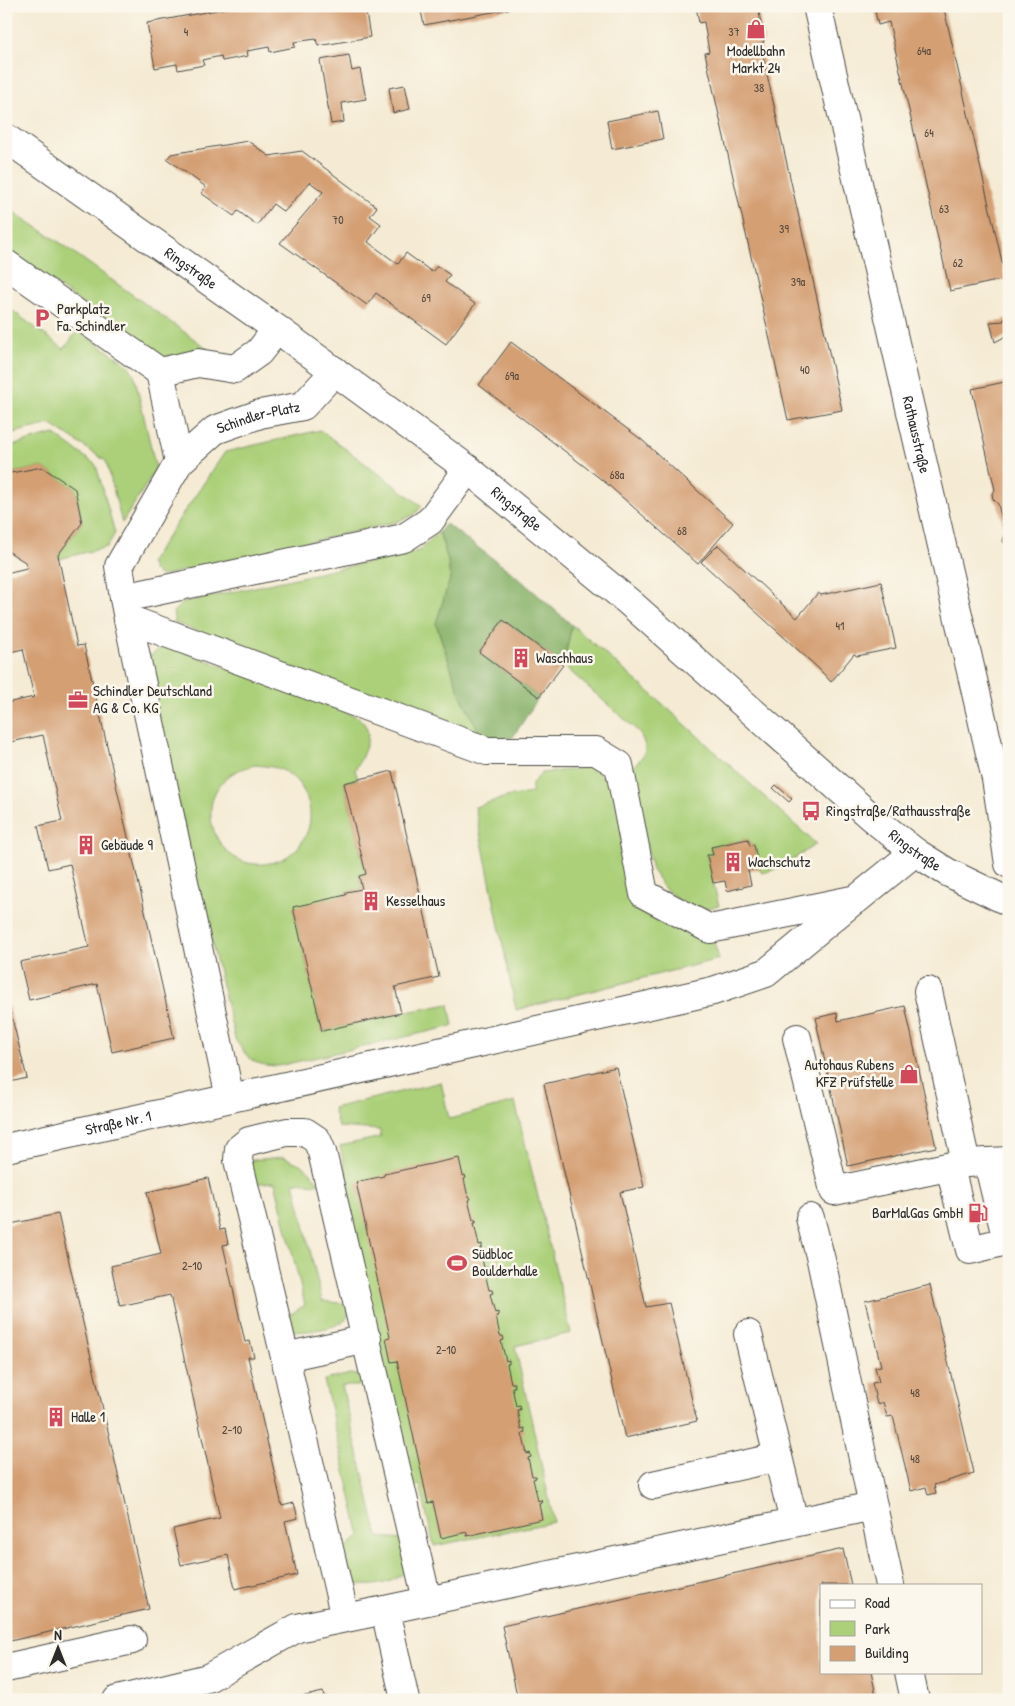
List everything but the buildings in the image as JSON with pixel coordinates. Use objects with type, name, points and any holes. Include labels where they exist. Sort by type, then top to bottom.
[{"type":"main road","name":"Rathausstraße","points":[[817,6],[996,779],[1009,864]]},
{"type":"main road","name":"Ringstraße","points":[[6,138],[277,329],[468,469],[629,602],[871,817],[916,852],[947,872],[1009,902]]},
{"type":"main road","points":[[6,264],[160,372],[180,462]]},
{"type":"main road","points":[[160,372],[198,363],[235,369],[259,352],[277,329]]},
{"type":"main road","name":"Schindler-Platz","points":[[230,1098],[126,609],[119,566],[180,462],[215,430],[260,414],[304,406],[335,371]]},
{"type":"main road","points":[[126,609],[404,538],[430,521],[468,469]]},
{"type":"main road","points":[[126,609],[487,751],[596,752],[619,765],[644,894],[710,929],[857,899]]},
{"type":"main road","name":"Straße Nr. 1","points":[[6,1148],[713,991],[766,973],[916,852]]},
{"type":"main road","points":[[797,1038],[834,1191],[978,1163],[928,991]]},
{"type":"main road","points":[[345,1618],[238,1160],[239,1149],[249,1141],[278,1134],[305,1132],[317,1140],[322,1152],[427,1600]]},
{"type":"main road","points":[[810,1218],[821,1260],[890,1584]]},
{"type":"main road","points":[[748,1334],[794,1522]]},
{"type":"main road","points":[[285,1357],[367,1339]]},
{"type":"main road","points":[[653,1485],[778,1457]]},
{"type":"main road","points":[[117,1700],[208,1678],[297,1628],[873,1506]]},
{"type":"main road","points":[[385,1610],[405,1700]]},
{"type":"main road","points":[[6,1668],[132,1640]]},
{"type":"main road","points":[[909,1674],[915,1700]]},
{"type":"green space","points":[[6,207],[59,242],[208,349],[171,359],[154,355],[6,249]]},
{"type":"green space","points":[[6,306],[64,349],[78,330],[128,365],[134,374],[156,469],[122,523],[106,461],[50,424],[13,433],[6,430]]},
{"type":"green space","points":[[320,430],[422,506],[414,515],[396,522],[161,576],[153,570],[150,562],[225,452]]},
{"type":"green space","points":[[54,434],[96,465],[115,533],[107,547],[59,559],[58,555],[82,523],[75,489],[42,467],[11,473],[7,447]]},
{"type":"green space","points":[[446,524],[515,575],[572,625],[563,665],[504,620],[479,652],[539,697],[513,737],[491,742],[483,740],[460,694],[436,623],[450,579],[448,561],[439,532]]},
{"type":"green space","points":[[439,532],[448,561],[450,579],[436,624],[460,694],[483,740],[175,623],[173,612],[182,603],[419,551]]},
{"type":"green space","points":[[572,625],[664,705],[816,844],[781,868],[762,873],[759,869],[754,845],[750,846],[748,839],[711,847],[713,855],[707,856],[719,906],[702,909],[680,901],[665,889],[652,870],[630,769],[644,752],[645,748],[642,738],[639,732],[563,665]]},
{"type":"green space","points":[[171,647],[358,717],[364,723],[368,737],[365,749],[355,770],[358,779],[344,783],[366,874],[359,876],[362,889],[346,892],[346,895],[293,908],[322,1031],[449,1004],[453,1026],[278,1066],[257,1063],[244,1052],[235,1039],[147,672],[146,659],[161,648]],"holes":[[[254,765],[273,767],[284,771],[292,777],[305,792],[310,811],[307,831],[298,848],[283,859],[274,862],[253,864],[236,858],[223,847],[214,831],[211,814],[213,797],[223,782],[239,770]]]},
{"type":"green space","points":[[591,767],[614,786],[632,874],[712,935],[719,959],[516,1010],[475,807],[506,797],[532,793],[532,783],[542,773]]},
{"type":"green space","name":"Südbloc Boulderhalle","points":[[441,1082],[449,1119],[515,1102],[571,1333],[515,1346],[554,1522],[434,1546],[420,1485],[412,1487],[345,1193],[349,1187],[340,1146],[381,1137],[380,1130],[338,1127],[333,1108]]},
{"type":"green space","points":[[283,1157],[304,1166],[319,1184],[294,1182],[322,1301],[349,1304],[348,1316],[345,1320],[330,1327],[312,1331],[289,1331],[283,1319],[305,1305],[275,1182],[250,1184],[250,1162],[253,1160]]},
{"type":"green space","points":[[351,1374],[358,1375],[364,1383],[358,1386],[342,1386],[378,1537],[405,1539],[408,1567],[397,1578],[386,1583],[372,1585],[359,1584],[349,1578],[344,1569],[340,1552],[360,1536],[324,1380]]},
{"type":"place","name":"Modellbahn Markt 24","points":[[756,29]]},
{"type":"place","name":"Parkplatz Fa. Schindler","points":[[42,318]]},
{"type":"place","name":"Waschhaus","points":[[521,658]]},
{"type":"place","name":"Schindler Deutschland AG & Co. KG","points":[[78,700]]},
{"type":"place","name":"Ringstraße/Rathausstraße","points":[[811,811]]},
{"type":"place","name":"Gebäude 9","points":[[86,845]]},
{"type":"place","name":"Wachschutz","points":[[733,862]]},
{"type":"place","name":"Kesselhaus","points":[[371,901]]},
{"type":"place","name":"Autohaus Rubens KFZ Prüfstelle","points":[[909,1074]]},
{"type":"place","name":"BarMalGas GmbH","points":[[978,1213]]},
{"type":"place","name":"Südbloc Boulderhalle","points":[[457,1263]]},
{"type":"place","name":"Halle 1","points":[[56,1417]]}]
